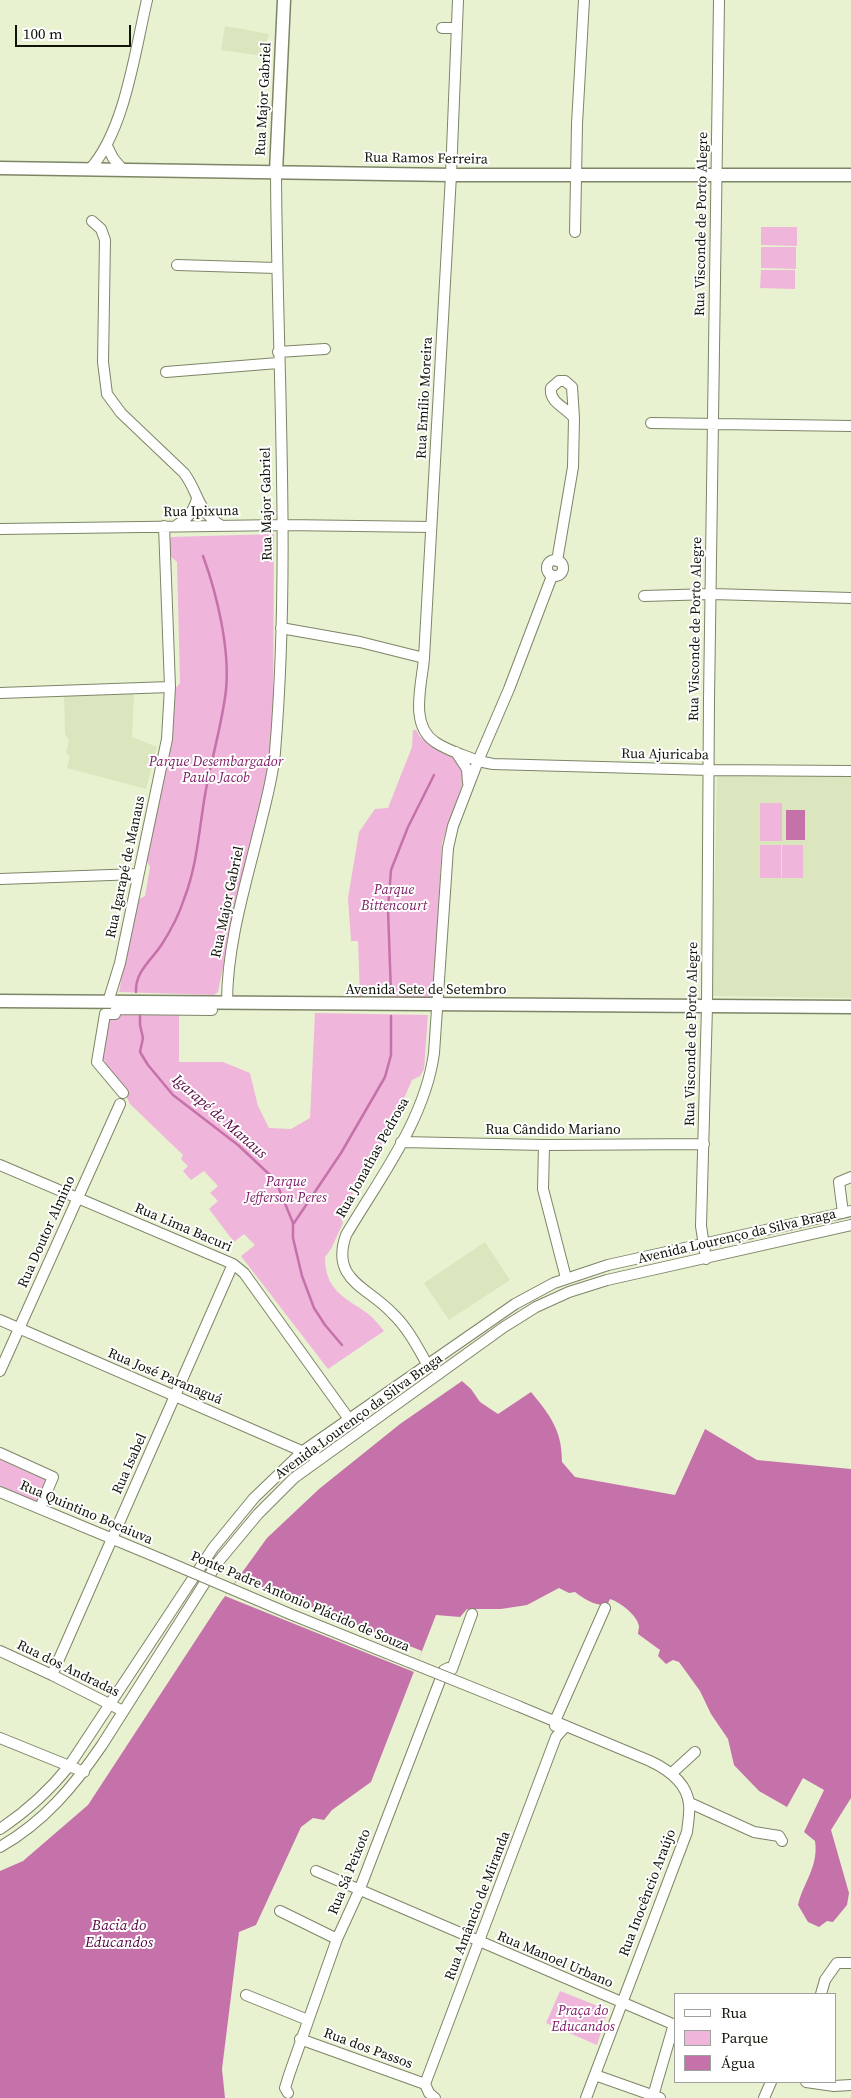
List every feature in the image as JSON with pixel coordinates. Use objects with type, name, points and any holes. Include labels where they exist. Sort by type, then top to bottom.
[{"type":"main road","name":"Rua Major Gabriel","points":[[276,172],[284,0]]},
{"type":"main road","name":"Rua Ramos Ferreira","points":[[0,168],[451,175],[851,175]]},
{"type":"main road","name":"Avenida Sete de Setembro","points":[[0,1001],[851,1007]]},
{"type":"street","points":[[90,169],[107,146],[127,84],[147,0]]},
{"type":"street","name":"Rua Emílio Moreira","points":[[458,0],[451,175],[432,527],[419,710],[421,727],[434,741],[477,762]]},
{"type":"street","points":[[575,232],[575,174],[584,0]]},
{"type":"street","name":"Rua Visconde de Porto Alegre","points":[[706,1259],[701,1226],[708,1006],[708,770],[719,0]]},
{"type":"street","points":[[442,28],[456,28]]},
{"type":"street","points":[[107,146],[123,170]]},
{"type":"street","name":"Rua Major Gabriel","points":[[227,1003],[237,922],[273,772],[279,695],[284,525],[278,358],[276,172]]},
{"type":"street","points":[[92,221],[101,229],[105,240],[103,362],[107,394],[121,413],[184,473],[190,481],[197,500],[206,514],[220,525]]},
{"type":"street","points":[[177,265],[276,268]]},
{"type":"street","points":[[166,372],[278,358],[324,349]]},
{"type":"street","name":"Rua Jonathas Pedrosa","points":[[427,1364],[404,1326],[394,1314],[347,1275],[342,1256],[342,1246],[346,1235],[401,1142],[429,1079],[434,1053],[448,848],[453,826],[477,762],[552,576],[548,572],[547,567],[550,563],[557,561],[573,466],[574,418]]},
{"type":"street","points":[[651,423],[851,426]]},
{"type":"street","points":[[176,526],[193,511],[197,500]]},
{"type":"street","name":"Rua Ipixuna","points":[[0,529],[220,525],[432,527]]},
{"type":"street","name":"Rua Igarapé de Manaus","points":[[108,1002],[120,963],[167,739],[170,687],[164,526]]},
{"type":"street","points":[[644,596],[712,594],[851,598]]},
{"type":"street","points":[[281,628],[360,642],[424,658]]},
{"type":"street","points":[[0,693],[170,687]]},
{"type":"street","points":[[456,752],[467,769],[468,788]]},
{"type":"street","name":"Rua Ajuricaba","points":[[477,762],[708,770],[851,771]]},
{"type":"street","points":[[0,878],[138,874]]},
{"type":"street","points":[[123,1093],[97,1062],[105,1014],[115,1014],[116,1009],[212,1010]]},
{"type":"street","name":"Rua Doutor Almino","points":[[0,1371],[120,1104]]},
{"type":"street","name":"Rua Cândido Mariano","points":[[401,1142],[544,1145],[704,1144]]},
{"type":"street","points":[[544,1145],[544,1195],[566,1278]]},
{"type":"street","name":"Rua Lima Bacuri","points":[[0,1165],[232,1264],[244,1273],[349,1419]]},
{"type":"street","points":[[847,1212],[839,1182],[851,1177]]},
{"type":"street","name":"Avenida Lourenço da Silva Braga","points":[[0,1829],[35,1803],[51,1788],[69,1766],[188,1583],[225,1532],[254,1498],[303,1451],[400,1382],[528,1296],[566,1278],[617,1263],[847,1212]]},
{"type":"street","name":"Avenida Lourenço da Silva Braga","points":[[0,1847],[42,1817],[62,1798],[84,1772],[218,1562],[238,1536],[278,1494],[320,1459],[504,1328],[536,1307],[569,1292],[620,1277],[851,1225]]},
{"type":"street","points":[[617,1263],[620,1277]]},
{"type":"street","name":"Rua Isabel","points":[[52,1675],[232,1264]]},
{"type":"street","name":"Rua José Paranaguá","points":[[0,1320],[320,1459]]},
{"type":"street","points":[[400,1382],[411,1394]]},
{"type":"street","points":[[0,1453],[53,1477],[40,1508]]},
{"type":"street","name":"Rua Quintino Bocaiuva","points":[[0,1492],[161,1559]]},
{"type":"street","name":"Ponte Padre Antonio Plácido de Souza","points":[[161,1559],[428,1671],[555,1721]]},
{"type":"street","name":"Rua Amâncio de Miranda","points":[[556,1737],[555,1721],[605,1608]]},
{"type":"street","name":"Rua Sá Peixoto","points":[[288,2093],[285,2087],[300,2039],[337,1939],[359,1890],[444,1670],[452,1669],[472,1614]]},
{"type":"street","name":"Rua dos Andradas","points":[[0,1651],[52,1675],[123,1712]]},
{"type":"street","points":[[555,1721],[650,1761],[672,1773],[690,1803],[754,1832],[779,1836],[782,1842]]},
{"type":"street","name":"Rua Amâncio de Miranda","points":[[425,2084],[556,1737],[566,1726]]},
{"type":"street","points":[[0,1738],[84,1772]]},
{"type":"street","points":[[672,1773],[695,1752]]},
{"type":"street","name":"Rua Inocêncio Araújo","points":[[586,2098],[687,1832],[690,1803]]},
{"type":"street","name":"Rua Manoel Urbano","points":[[316,1872],[674,2025]]},
{"type":"street","points":[[280,1911],[337,1939]]},
{"type":"street","points":[[821,1993],[825,1980],[837,1963],[851,1963]]},
{"type":"street","points":[[246,1995],[308,2020]]},
{"type":"street","points":[[595,2075],[656,2097],[674,2025]]},
{"type":"street","name":"Rua dos Passos","points":[[300,2039],[425,2084]]},
{"type":"street","points":[[764,2098],[771,2083]]},
{"type":"street","points":[[813,2083],[834,2086],[851,2084]]},
{"type":"street","points":[[425,2084],[429,2093],[435,2098]]},
{"type":"shaded area","points":[[225,26],[269,34],[263,56],[221,50]]},
{"type":"shaded area","points":[[134,692],[132,737],[157,747],[146,789],[67,768],[70,757],[66,752],[69,740],[65,734],[64,694]]},
{"type":"shaded area","points":[[717,774],[851,775],[851,998],[712,996]]},
{"type":"shaded area","points":[[485,1242],[510,1280],[449,1320],[424,1283]]},
{"type":"green space","points":[[761,227],[797,227],[797,246],[761,245]]},
{"type":"green space","points":[[761,247],[796,247],[796,269],[761,268]]},
{"type":"green space","points":[[761,270],[795,270],[795,289],[760,288]]},
{"type":"green space","name":"Parque Desembargador Paulo Jacob","points":[[274,534],[273,724],[268,772],[231,928],[218,992],[214,995],[119,992],[136,901],[145,896],[150,867],[146,859],[175,689],[180,683],[177,562],[170,556],[169,541],[171,537]]},
{"type":"green space","name":"Parque Bittencourt","points":[[413,730],[416,730],[420,737],[456,757],[466,773],[442,843],[433,999],[360,996],[358,941],[351,941],[348,898],[359,832],[375,809],[388,808],[412,747]]},
{"type":"green space","points":[[760,803],[782,803],[782,841],[760,841]]},
{"type":"green space","points":[[760,845],[781,845],[781,878],[760,878]]},
{"type":"green space","points":[[782,845],[803,845],[803,878],[782,878]]},
{"type":"green space","name":"Parque Jefferson Peres","points":[[118,1011],[179,1012],[179,1062],[223,1062],[250,1073],[258,1106],[269,1128],[291,1129],[310,1118],[315,1013],[428,1015],[424,1069],[420,1076],[412,1080],[392,1126],[340,1216],[343,1223],[331,1249],[325,1257],[328,1277],[332,1285],[344,1297],[370,1315],[384,1331],[328,1369],[241,1256],[255,1245],[244,1234],[234,1242],[209,1209],[218,1201],[210,1193],[218,1186],[204,1171],[191,1180],[183,1171],[188,1166],[181,1159],[183,1155],[130,1104],[123,1090],[106,1068],[105,1061],[99,1060],[105,1016]]},
{"type":"green space","points":[[0,1456],[52,1478],[41,1503],[0,1486]]},
{"type":"green space","name":"Praça do Educandos","points":[[560,1991],[608,2010],[597,2045],[546,2023]]},
{"type":"water","points":[[786,810],[805,810],[805,840],[786,840]]},
{"type":"water","name":"Bacia do Educandos","points":[[462,1381],[471,1389],[480,1402],[498,1414],[531,1392],[554,1424],[560,1441],[562,1462],[575,1477],[675,1495],[705,1429],[757,1460],[851,1469],[851,1798],[831,1830],[849,1893],[847,1905],[833,1922],[827,1921],[819,1927],[808,1922],[798,1905],[813,1866],[816,1850],[815,1841],[804,1832],[824,1790],[803,1778],[787,1807],[759,1791],[734,1765],[728,1739],[711,1714],[700,1691],[679,1662],[673,1660],[666,1664],[658,1656],[660,1650],[638,1634],[638,1622],[632,1613],[623,1606],[610,1599],[607,1605],[594,1603],[575,1592],[569,1593],[559,1588],[527,1605],[501,1609],[467,1609],[460,1617],[436,1615],[371,1782],[332,1810],[324,1820],[313,1818],[301,1827],[256,1925],[239,1932],[222,2069],[225,2098],[0,2098],[0,1871],[23,1861],[88,1805],[220,1603],[267,1538],[319,1489],[400,1424]]},
{"type":"pier","points":[[239,1578],[422,1651],[414,1672],[225,1596]]},
{"type":"waterway","name":"Igarapé de Manaus","points":[[136,992],[138,978],[172,928],[188,886],[195,861],[205,795],[226,690],[226,657],[221,622],[203,556]]},
{"type":"waterway","points":[[391,994],[388,909],[391,870],[408,827],[434,775]]},
{"type":"waterway","name":"Igarapé de Manaus","points":[[140,1013],[143,1038],[140,1052],[148,1065],[173,1095],[238,1145],[277,1184],[293,1223],[293,1238],[302,1276],[314,1308],[342,1345]]},
{"type":"waterway","points":[[294,1223],[341,1153],[385,1077],[391,1055],[391,1016]]}]
